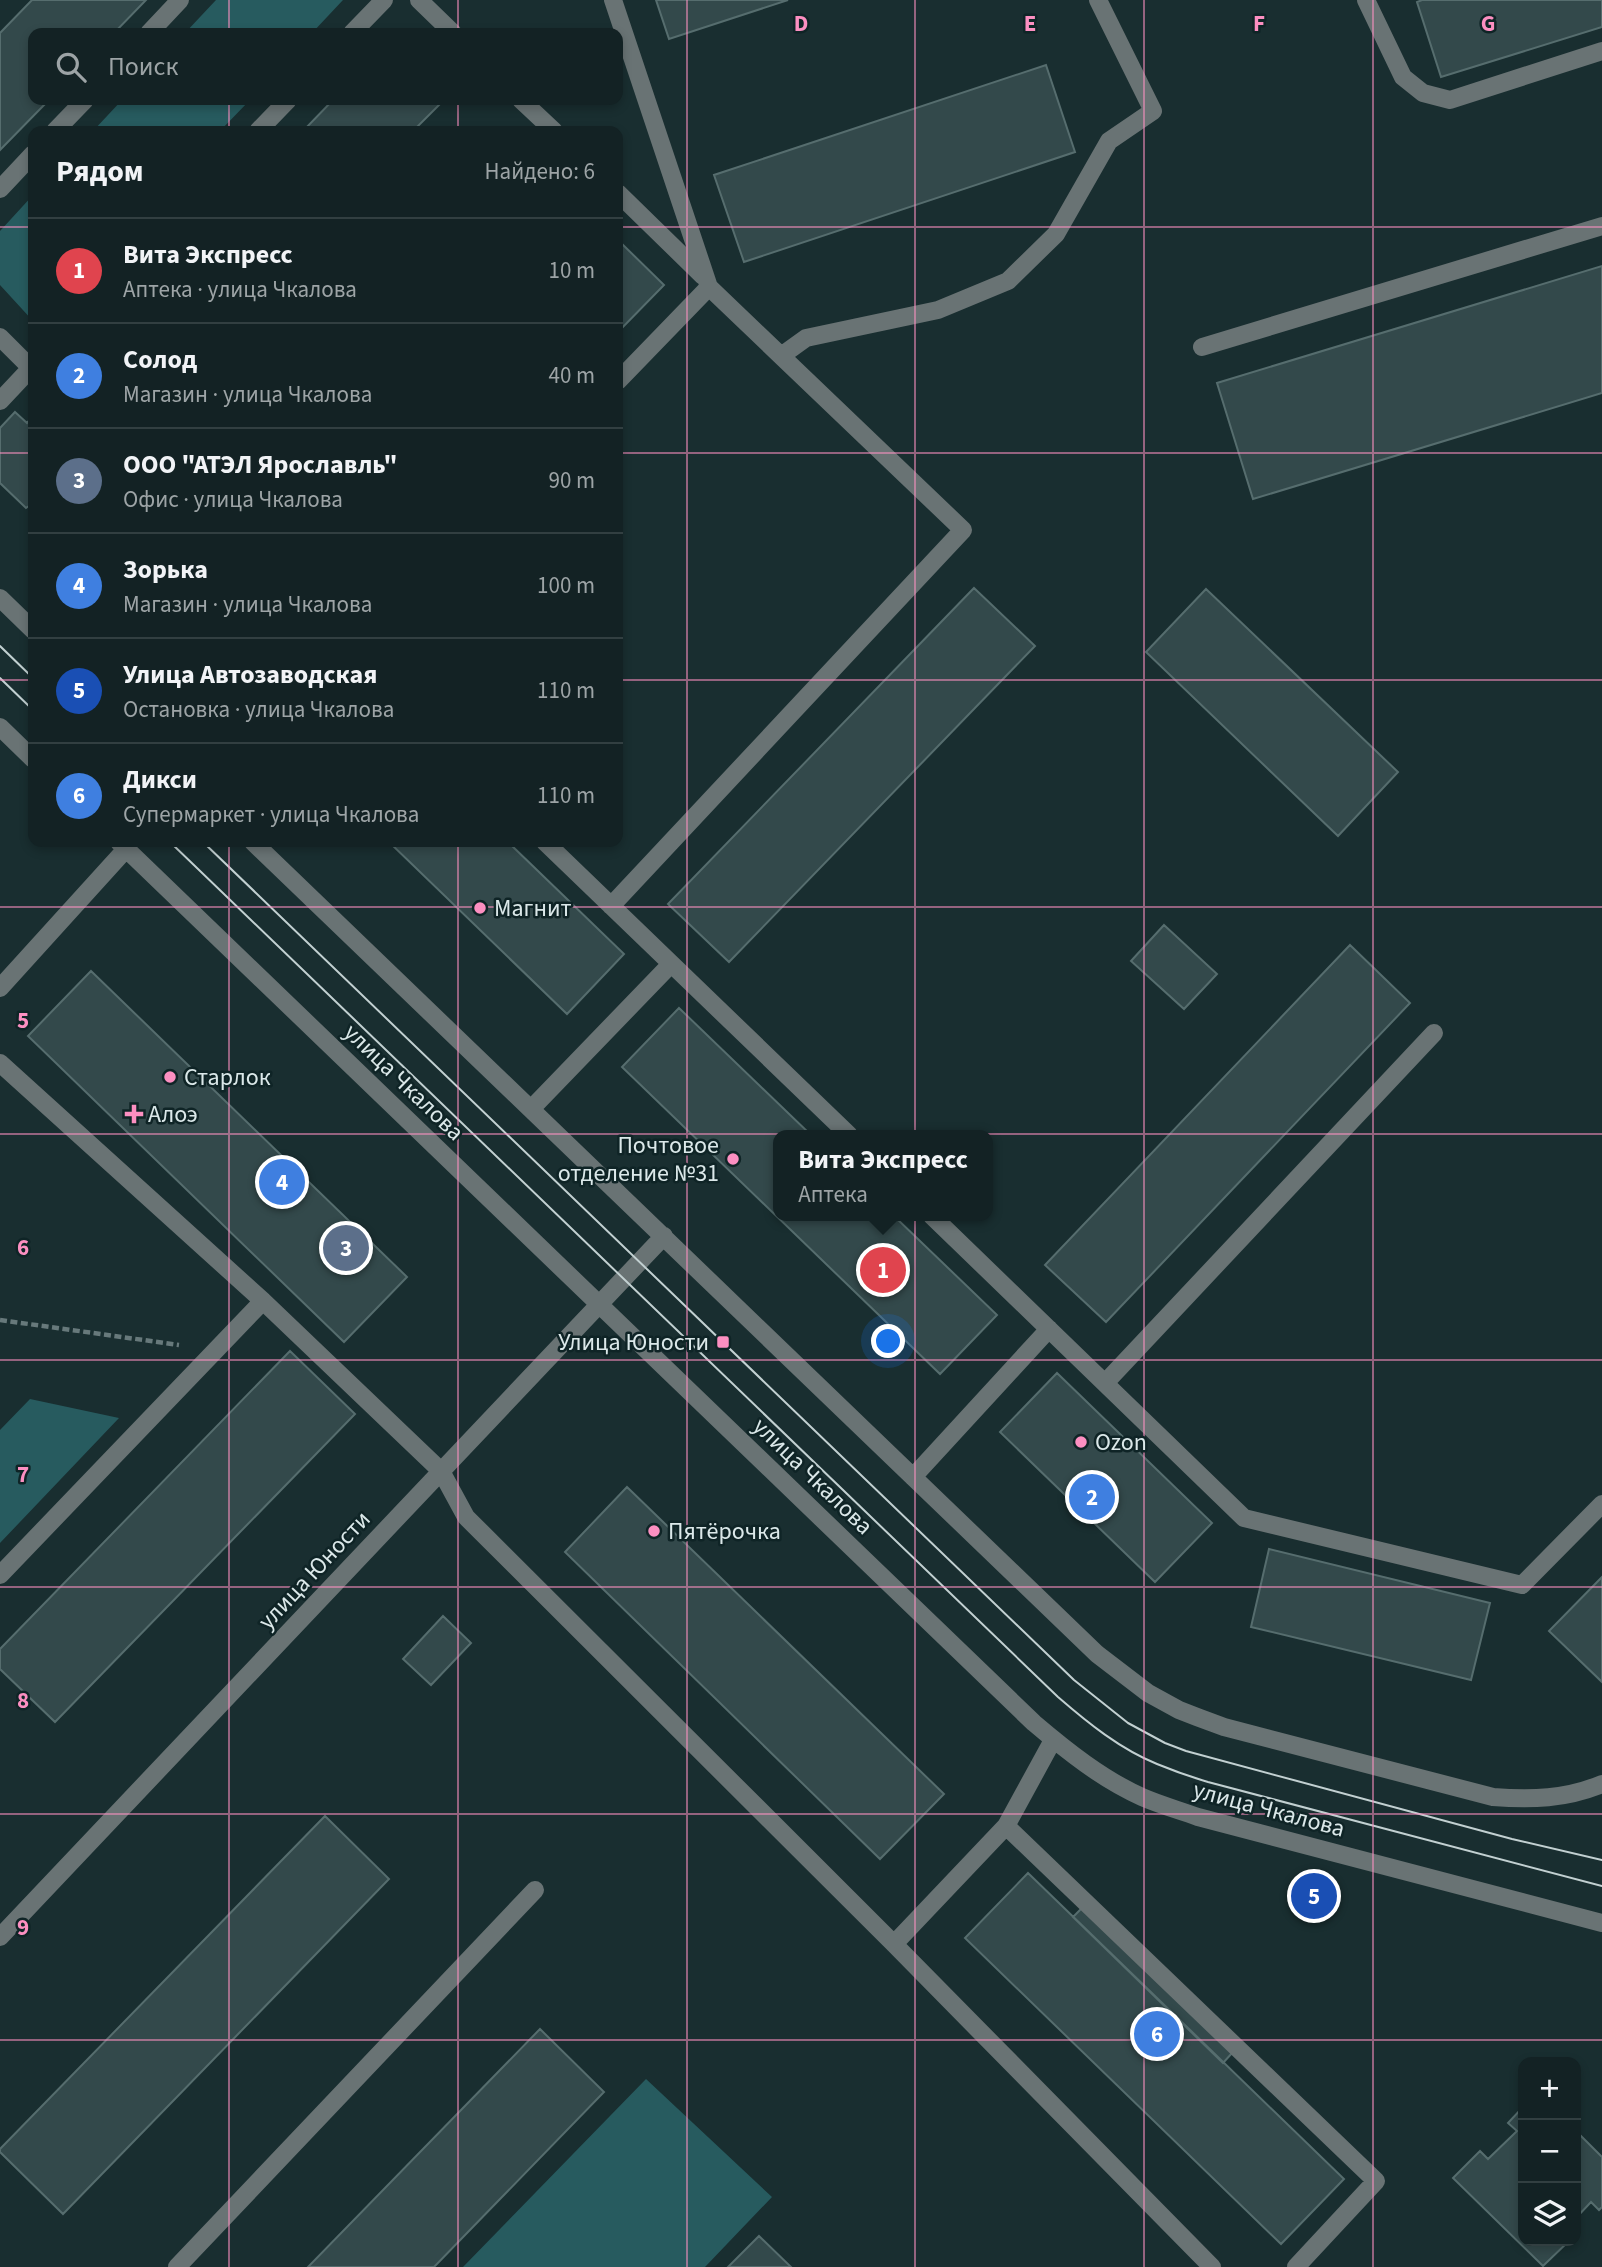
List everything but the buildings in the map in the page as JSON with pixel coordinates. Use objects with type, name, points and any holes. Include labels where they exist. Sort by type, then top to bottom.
[{"type":"street","points":[[154,28],[180,0]]},
{"type":"street","points":[[357,28],[384,0]]},
{"type":"street","points":[[419,0],[448,28]]},
{"type":"street","points":[[613,0],[622,28]]},
{"type":"street","points":[[781,356],[806,338],[938,310],[1008,281],[1056,234],[1109,141],[1153,111],[1098,0]]},
{"type":"street","points":[[1367,0],[1404,77],[1423,93],[1450,100],[1602,51]]},
{"type":"street","points":[[623,30],[707,283]]},
{"type":"street","points":[[60,126],[80,105]]},
{"type":"street","points":[[263,126],[283,105]]},
{"type":"street","points":[[527,105],[549,126]]},
{"type":"street","points":[[0,189],[28,159]]},
{"type":"street","points":[[611,906],[963,530],[781,356],[623,198]]},
{"type":"street","points":[[1202,347],[1602,226]]},
{"type":"street","points":[[623,375],[707,283]]},
{"type":"street","points":[[0,337],[28,363]]},
{"type":"street","points":[[0,401],[28,373]]},
{"type":"street","points":[[0,598],[28,625]]},
{"type":"street","points":[[0,727],[28,754]]},
{"type":"street","points":[[0,988],[121,847]]},
{"type":"street","name":"улица Чкалова","points":[[125,847],[1053,1740],[1074,1756],[1117,1784],[1166,1806],[1602,1923]]},
{"type":"street","points":[[258,847],[1097,1654],[1131,1681],[1179,1710],[1224,1727],[1493,1797],[1545,1799],[1602,1784]]},
{"type":"street","points":[[550,847],[844,1130]]},
{"type":"street","points":[[531,1109],[671,964]]},
{"type":"street","points":[[1105,1383],[1434,1033]]},
{"type":"street","points":[[0,1063],[263,1301],[441,1471],[466,1517],[894,1944],[1212,2267]]},
{"type":"street","points":[[937,1221],[1244,1518],[1522,1585],[1602,1504]]},
{"type":"street","name":"улица Юности","points":[[0,1937],[664,1236]]},
{"type":"street","points":[[0,1575],[263,1301]]},
{"type":"street","points":[[914,1477],[1049,1329]]},
{"type":"street","points":[[894,1944],[1006,1826],[1053,1740]]},
{"type":"street","points":[[1006,1826],[1377,2181],[1296,2267]]},
{"type":"street","points":[[177,2267],[535,1890]]},
{"type":"path","points":[[0,1320],[216,1350]]},
{"type":"shaded area","points":[[216,0],[343,0],[317,28],[190,28]]},
{"type":"shaded area","points":[[117,105],[245,105],[225,126],[98,126]]},
{"type":"shaded area","points":[[28,200],[28,316],[0,285],[0,231]]},
{"type":"shaded area","points":[[30,1399],[119,1418],[0,1543],[0,1430]]},
{"type":"shaded area","points":[[646,2079],[772,2197],[705,2267],[463,2267]]},
{"type":"tram line","points":[[0,646],[28,673]]},
{"type":"tram line","points":[[0,678],[28,705]]},
{"type":"tram line","points":[[175,847],[1058,1697],[1105,1735],[1143,1758],[1202,1780],[1602,1886]]},
{"type":"tram line","points":[[208,847],[1074,1680],[1128,1723],[1186,1751],[1512,1839],[1602,1860]]},
{"type":"place","name":"Магнит","points":[[480,908]]},
{"type":"place","name":"Старлок","points":[[170,1077]]},
{"type":"place","name":"Алоэ","points":[[134,1114]]},
{"type":"place","name":"Почтовое отделение №31","points":[[733,1159]]},
{"type":"place","name":"Зорька","points":[[282,1182]]},
{"type":"place","name":"ООО \"АТЭЛ Ярославль\"","points":[[346,1248]]},
{"type":"place","name":"Вита Экспресс","points":[[883,1270]]},
{"type":"place","name":"Улица Юности","points":[[723,1342]]},
{"type":"place","name":"Ozon","points":[[1081,1442]]},
{"type":"place","name":"Солод","points":[[1092,1497]]},
{"type":"place","name":"Пятёрочка","points":[[654,1531]]},
{"type":"place","name":"Улица Автозаводская","points":[[1314,1896]]},
{"type":"place","name":"Дикси","points":[[1157,2034]]}]
